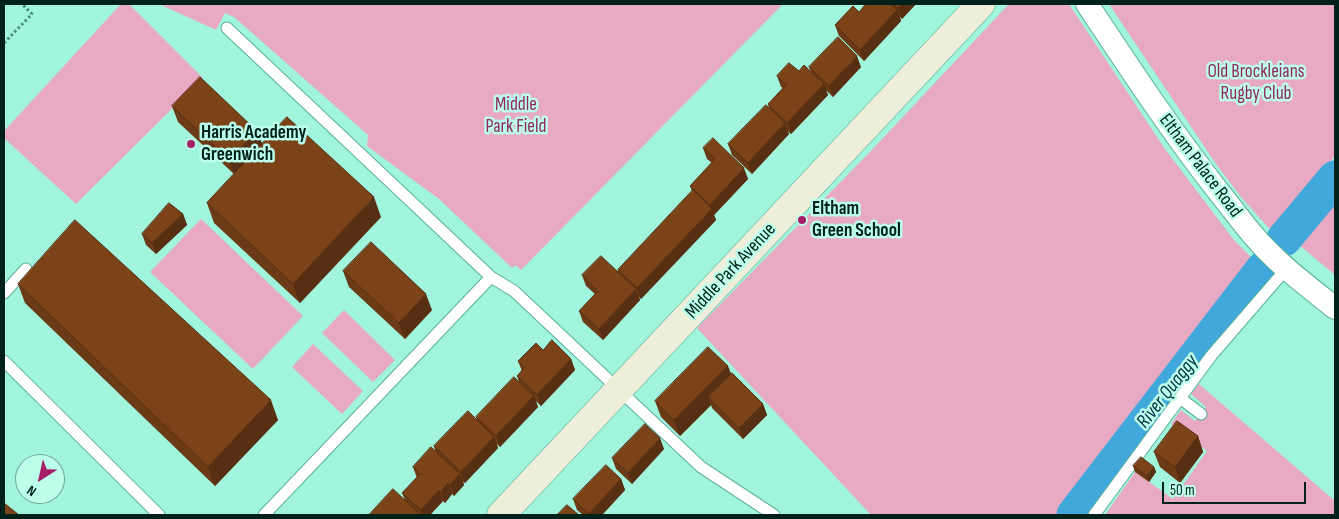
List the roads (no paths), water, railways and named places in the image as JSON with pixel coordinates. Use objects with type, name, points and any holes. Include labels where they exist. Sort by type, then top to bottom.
[{"type":"street","name":"Middle Park Avenue","points":[[501,515],[981,4]]},
{"type":"street","name":"Eltham Palace Road","points":[[1087,4],[1190,155],[1261,245],[1335,308]]},
{"type":"lane","points":[[227,28],[491,277],[514,291],[701,467],[774,515]]},
{"type":"lane","points":[[1094,515],[1211,356],[1286,268]]},
{"type":"lane","points":[[4,293],[26,270]]},
{"type":"lane","points":[[264,515],[491,277]]},
{"type":"lane","points":[[4,361],[159,515]]},
{"type":"lane","points":[[1180,398],[1200,414]]},
{"type":"waterway","name":"River Quaggy","points":[[1284,239],[1335,178]]},
{"type":"waterway","name":"River Quaggy","points":[[1074,515],[1263,269]]},
{"type":"place","name":"Harris Academy Greenwich","points":[[191,144]]},
{"type":"place","name":"Eltham Green School","points":[[802,220]]},
{"type":"park label","name":"Old Brockleians Rugby Club","points":[[1256,83]]},
{"type":"park label","name":"Middle Park Field","points":[[516,116]]}]
